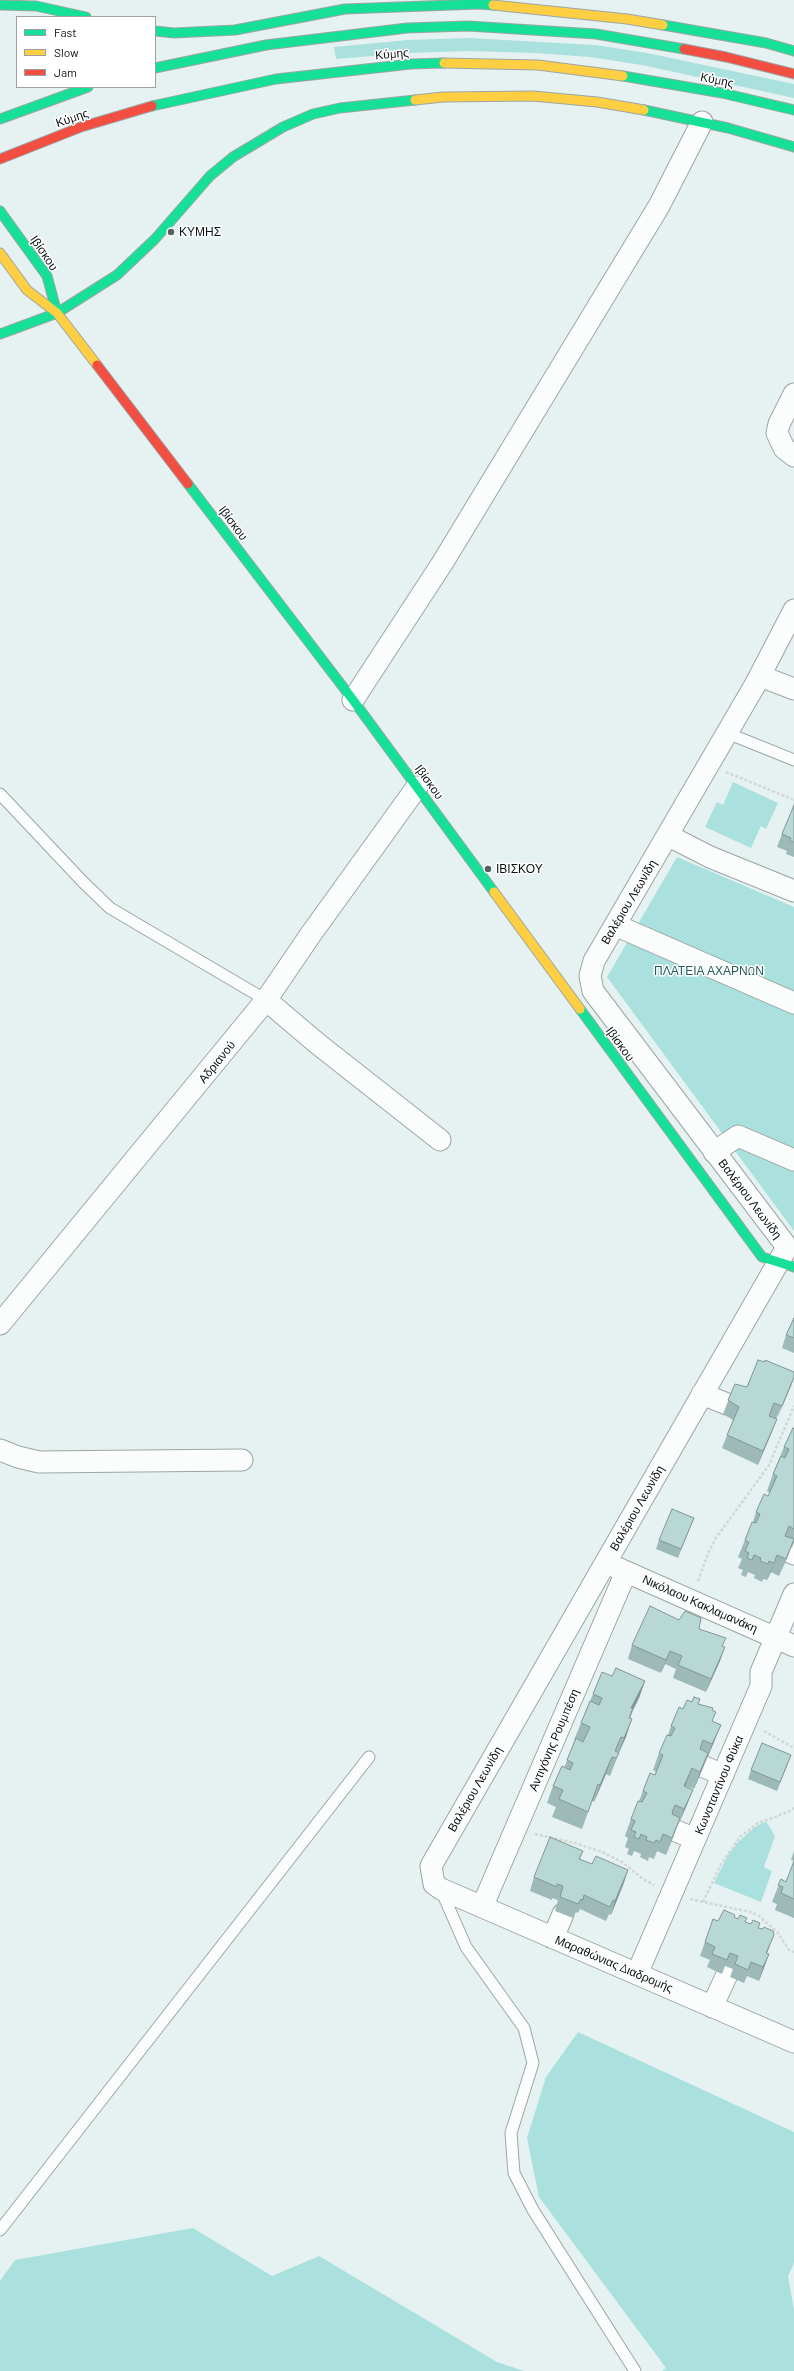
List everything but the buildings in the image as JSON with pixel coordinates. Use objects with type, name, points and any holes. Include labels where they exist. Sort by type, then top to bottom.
[{"type":"street","points":[[156,30],[174,33],[235,30],[345,9],[477,2],[627,19],[766,44],[794,51]]},
{"type":"street","points":[[0,5],[36,6],[81,16]]},
{"type":"street","name":"Κύμης","points":[[156,68],[258,46],[407,28],[468,26],[596,34],[726,57],[794,74]]},
{"type":"street","name":"Κύμης","points":[[0,159],[24,148],[88,125],[144,108],[215,91],[284,78],[411,64],[469,62],[538,65],[592,70],[714,92],[794,110]]},
{"type":"street","name":"Κύμης","points":[[0,119],[85,88]]},
{"type":"street","points":[[0,334],[57,313],[117,275],[136,259],[196,192],[233,157],[283,127],[313,114],[340,108],[437,97],[533,96],[597,102],[702,122],[794,147]]},
{"type":"street","points":[[353,700],[443,562],[659,206],[702,122]]},
{"type":"street","name":"Ιβίσκου","points":[[0,211],[47,276],[57,313]]},
{"type":"street","name":"Ιβίσκου","points":[[0,253],[27,290],[57,313],[353,700],[762,1257],[786,1265]]},
{"type":"street","points":[[794,394],[779,424],[778,432],[784,448],[794,456]]},
{"type":"street","name":"Βαλέριου Λεωνίδη","points":[[438,1886],[431,1866],[702,1394],[786,1265],[786,1250],[784,1243],[593,991],[590,976],[594,961],[669,836],[760,676],[794,610]]},
{"type":"street","points":[[760,676],[794,689]]},
{"type":"street","name":"Αδριανού","points":[[0,1324],[266,1000],[311,934],[418,787]]},
{"type":"street","points":[[669,836],[710,857],[794,891]]},
{"type":"street","points":[[615,925],[794,1003]]},
{"type":"street","points":[[266,1000],[318,1044],[440,1140]]},
{"type":"street","points":[[714,1152],[738,1136],[794,1160]]},
{"type":"street","points":[[702,1394],[727,1404]]},
{"type":"street","points":[[0,1450],[18,1457],[39,1462],[242,1460]]},
{"type":"street","name":"Νικόλαου Κακλαμανάκη","points":[[606,1562],[693,1608],[775,1637],[794,1646]]},
{"type":"street","name":"Αντιγόνης Ρουμπέση","points":[[482,1907],[626,1572]]},
{"type":"street","name":"Κωνσταντίνου Φύκα","points":[[637,1974],[761,1686],[761,1672],[794,1594]]},
{"type":"street","points":[[568,1707],[587,1715]]},
{"type":"street","points":[[695,1763],[723,1775]]},
{"type":"street","points":[[540,1772],[559,1781]]},
{"type":"street","points":[[667,1827],[695,1839]]},
{"type":"street","name":"Μαραθώνιας Διαδρομής","points":[[438,1886],[482,1907],[794,2042]]},
{"type":"street","points":[[553,1938],[563,1914]]},
{"type":"street","points":[[712,2007],[730,1968]]},
{"type":"lane","points":[[727,733],[794,760]]},
{"type":"lane","points":[[0,794],[83,882],[110,908],[266,1000]]},
{"type":"lane","points":[[0,2230],[369,1757]]},
{"type":"lane","points":[[438,1886],[466,1947],[524,2028],[528,2042],[533,2063],[511,2134],[514,2174],[533,2210],[635,2371]]},
{"type":"path","points":[[709,765],[794,800]]},
{"type":"path","points":[[693,1608],[708,1551],[728,1519],[769,1465],[794,1406]]},
{"type":"path","points":[[746,1722],[794,1748]]},
{"type":"path","points":[[703,1902],[721,1864],[740,1837],[758,1822],[788,1812],[794,1808]]},
{"type":"green space","points":[[469,38],[595,45],[647,53],[794,84],[794,98],[642,65],[590,57],[536,53],[468,51],[409,53],[336,59],[334,47],[408,40]]},
{"type":"green space","points":[[733,782],[778,803],[766,829],[761,826],[751,848],[705,827],[717,802],[723,805]]},
{"type":"green space","name":"ΠΛΑΤΕΙΑ ΑΧΑΡΝΩΝ","points":[[677,857],[794,907],[794,1231],[607,977]]},
{"type":"green space","points":[[766,1821],[775,1836],[764,1867],[772,1871],[761,1902],[714,1883],[728,1855],[738,1842],[755,1827]]},
{"type":"green space","points":[[578,2032],[794,2132],[794,2263],[788,2276],[794,2310],[794,2371],[662,2371],[666,2368],[539,2197],[527,2138],[546,2077]]},
{"type":"green space","points":[[193,2228],[272,2276],[319,2256],[497,2362],[524,2371],[0,2371],[0,2281],[15,2260]]},
{"type":"traffic: fast","points":[[156,31],[174,33],[235,30],[345,9],[479,4],[493,5]]},
{"type":"traffic: fast","points":[[0,5],[36,6],[81,16]]},
{"type":"traffic: fast","points":[[663,25],[766,43],[794,51]]},
{"type":"traffic: fast","points":[[156,68],[266,45],[407,28],[468,26],[596,34],[684,49]]},
{"type":"traffic: fast","points":[[152,106],[276,79],[411,64],[444,63]]},
{"type":"traffic: fast","points":[[623,76],[722,93],[794,110]]},
{"type":"traffic: fast","points":[[0,119],[85,88]]},
{"type":"traffic: fast","points":[[0,334],[57,313],[117,275],[155,239],[210,176],[233,157],[283,127],[313,114],[340,108],[415,100]]},
{"type":"traffic: fast","points":[[644,110],[728,128],[794,147]]},
{"type":"traffic: fast","points":[[0,211],[47,276],[57,313]]},
{"type":"traffic: fast","points":[[188,484],[353,700],[494,892]]},
{"type":"traffic: fast","points":[[580,1009],[762,1257],[794,1267]]},
{"type":"traffic: slow","points":[[493,5],[627,19],[663,25]]},
{"type":"traffic: slow","points":[[444,63],[538,65],[623,76]]},
{"type":"traffic: slow","points":[[415,100],[443,97],[533,96],[597,102],[644,110]]},
{"type":"traffic: slow","points":[[0,253],[27,290],[57,313],[97,365]]},
{"type":"traffic: slow","points":[[494,892],[580,1009]]},
{"type":"traffic: jam","points":[[684,49],[726,57],[794,74]]},
{"type":"traffic: jam","points":[[0,159],[81,127],[152,106]]},
{"type":"traffic: jam","points":[[97,365],[188,484]]},
{"type":"place","name":"ΚΥΜΗΣ","points":[[171,232]]},
{"type":"place","name":"ΙΒΙΣΚΟΥ","points":[[488,869]]}]
